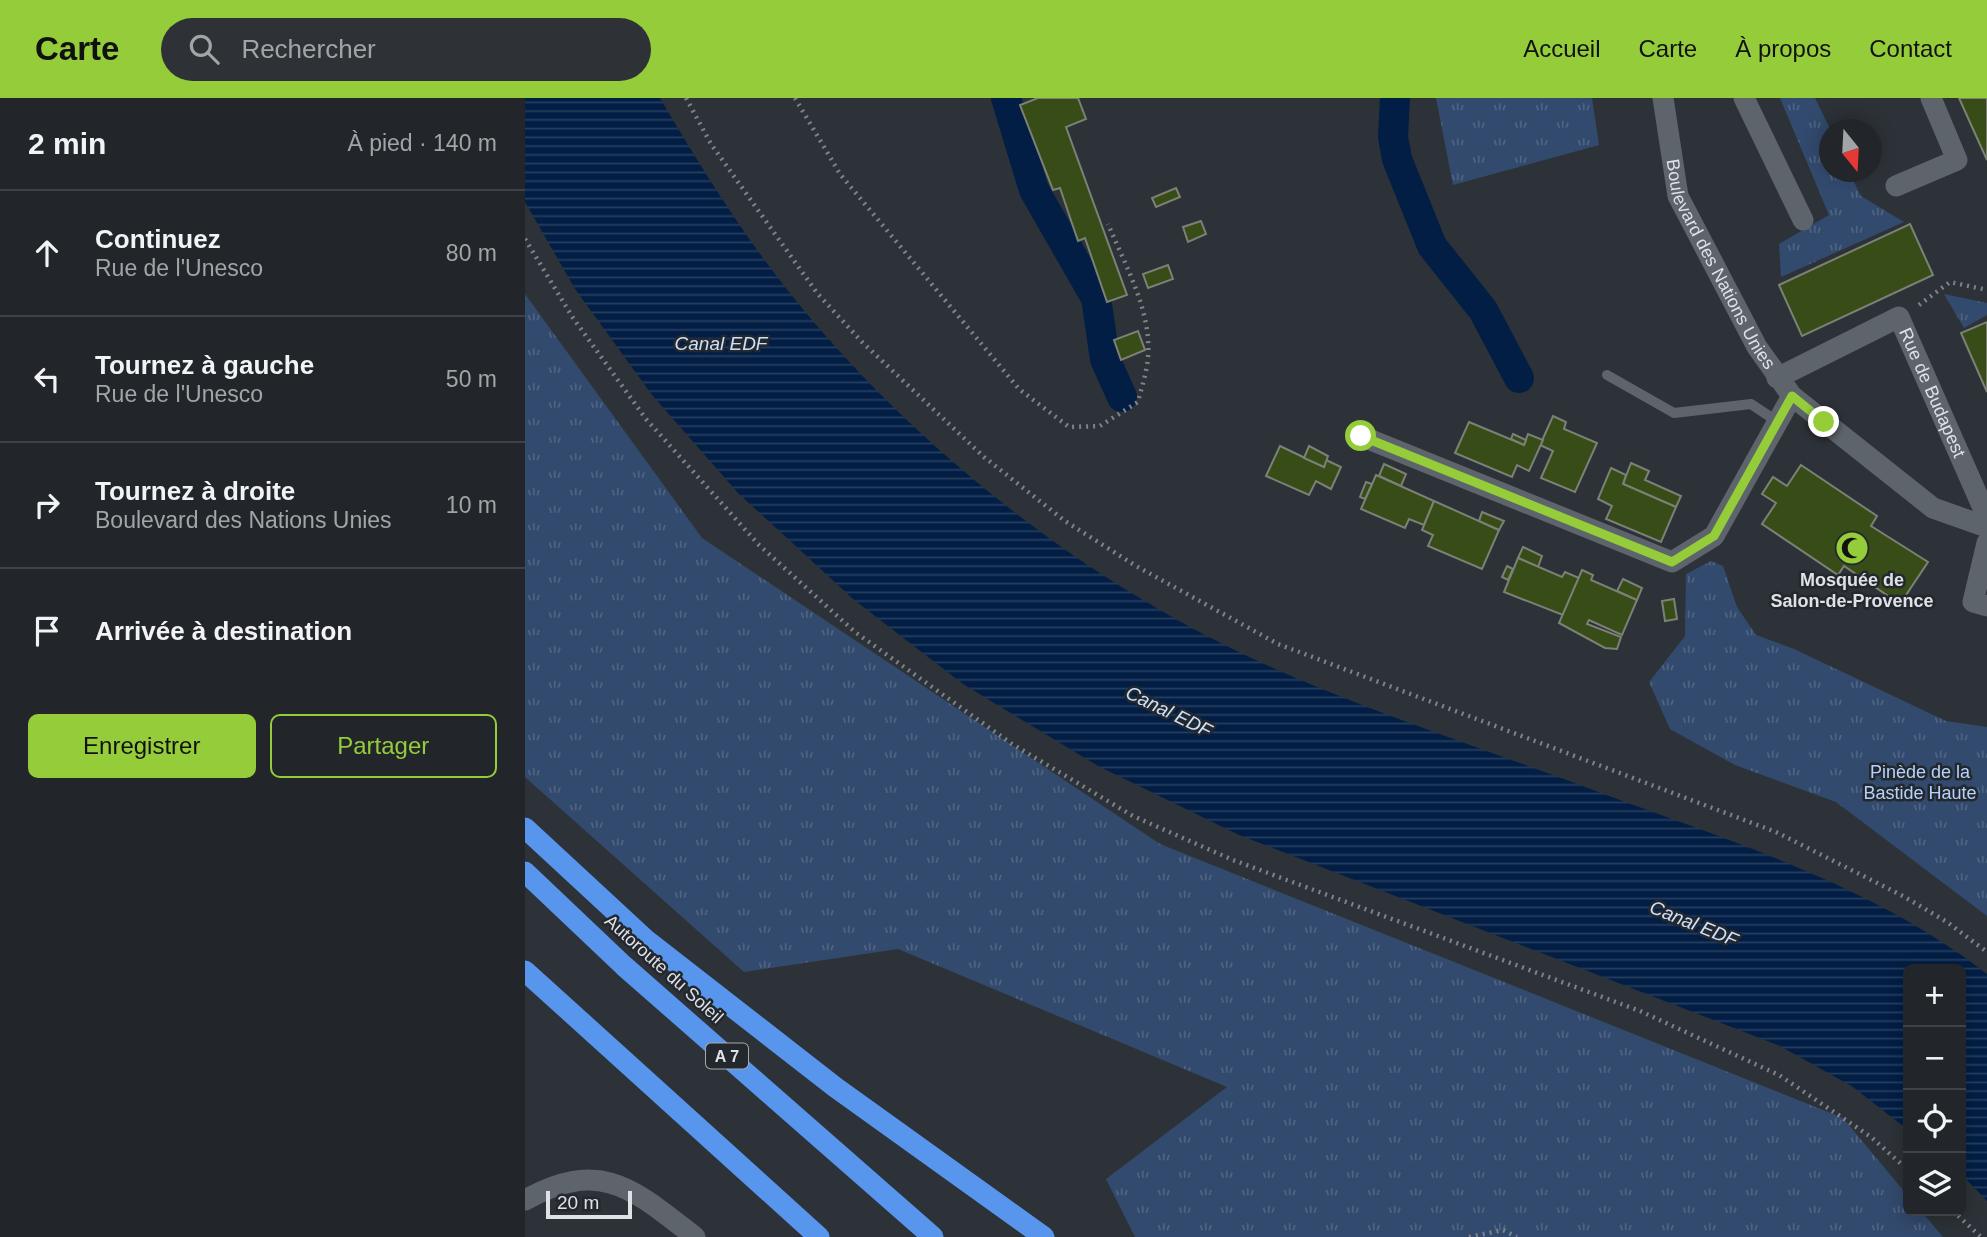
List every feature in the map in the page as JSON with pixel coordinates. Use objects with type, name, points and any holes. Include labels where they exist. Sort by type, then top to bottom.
[{"type":"highway","points":[[525,828],[645,939],[835,1087],[1044,1237]]},
{"type":"highway","name":"Autoroute du Soleil","points":[[525,872],[635,975],[933,1237]]},
{"type":"highway","points":[[525,971],[819,1237]]},
{"type":"street","name":"Boulevard des Nations Unies","points":[[1663,98],[1678,195],[1757,347],[1777,378],[1792,396],[1933,508],[1987,527]]},
{"type":"street","points":[[1744,98],[1803,220]]},
{"type":"street","points":[[1896,186],[1957,160],[1931,98]]},
{"type":"street","name":"Rue de Budapest","points":[[1777,378],[1899,317],[1987,517]]},
{"type":"street","points":[[1361,436],[1672,562],[1714,536],[1792,396]]},
{"type":"street","points":[[1987,543],[1973,603],[1987,606]]},
{"type":"street","points":[[525,1200],[550,1186],[595,1177],[639,1194],[695,1237]]},
{"type":"lane","points":[[1607,374],[1674,413],[1751,404],[1778,422]]},
{"type":"path","points":[[686,98],[711,144],[817,293],[862,342],[984,457],[1065,521],[1170,586],[1278,644],[1776,832],[1903,896],[1947,922],[1987,952]]},
{"type":"path","points":[[795,98],[840,174],[915,260],[975,338],[1019,389],[1069,427],[1100,426],[1138,402],[1148,363],[1146,327],[1137,295],[1108,224]]},
{"type":"path","points":[[525,239],[573,318],[646,419],[759,545],[855,632],[1012,744],[1133,816],[1233,860],[1640,1011],[1779,1075],[1871,1137],[1903,1166]]},
{"type":"path","points":[[1899,317],[1934,296],[1950,282],[1987,290]]},
{"type":"path","points":[[1958,1216],[1981,1237]]},
{"type":"path","points":[[1469,1237],[1503,1230],[1517,1237]]},
{"type":"green space","points":[[1436,98],[1592,98],[1599,145],[1453,185]]},
{"type":"green space","points":[[1780,98],[1815,98],[1825,119],[1819,119],[1819,182],[1854,182],[1861,196],[1904,222],[1781,277],[1779,244],[1829,215]]},
{"type":"green space","points":[[525,294],[702,538],[1160,844],[1843,1118],[1903,1190],[1903,1216],[1925,1216],[1943,1237],[1135,1237],[1106,1179],[1227,1087],[898,949],[744,972],[525,777]]},
{"type":"green space","points":[[1944,294],[1987,303],[1987,315],[1964,328]]},
{"type":"green space","name":"Pinède de la Bastide Haute","points":[[1711,561],[1723,566],[1737,607],[1756,635],[1794,649],[1946,721],[1987,727],[1987,916],[1836,802],[1735,765],[1670,729],[1649,682],[1685,636],[1686,574]]},
{"type":"water","name":"Canal EDF","points":[[525,98],[660,98],[715,187],[774,273],[867,381],[920,433],[976,481],[1095,570],[1158,609],[1289,675],[1394,717],[1787,863],[1891,912],[1940,941],[1987,974],[1987,1201],[1966,1179],[1966,964],[1903,964],[1903,1126],[1853,1087],[1780,1046],[1239,835],[1098,766],[963,684],[853,599],[738,493],[652,395],[575,289],[525,202]]},
{"type":"building","points":[[1038,98],[1078,98],[1086,119],[1066,127],[1127,295],[1107,302],[1085,238],[1078,241],[1060,188],[1053,190],[1020,105]]},
{"type":"building","points":[[1959,98],[1987,98],[1987,160]]},
{"type":"building","points":[[1176,188],[1180,197],[1156,207],[1152,198]]},
{"type":"building","points":[[1201,221],[1206,234],[1188,242],[1183,227]]},
{"type":"building","points":[[1910,224],[1933,275],[1802,336],[1779,285]]},
{"type":"building","points":[[1168,265],[1173,279],[1148,288],[1143,274]]},
{"type":"building","points":[[1987,322],[1987,392],[1961,333]]},
{"type":"building","points":[[1138,331],[1145,350],[1121,360],[1114,340]]},
{"type":"building","points":[[1553,416],[1566,422],[1564,429],[1597,443],[1575,492],[1541,478],[1553,451],[1540,445]]},
{"type":"building","points":[[1469,422],[1524,445],[1528,434],[1543,440],[1529,471],[1517,465],[1512,477],[1455,453]]},
{"type":"building","points":[[1513,434],[1526,440],[1524,445],[1511,439]]},
{"type":"building","points":[[1280,446],[1324,467],[1326,460],[1341,467],[1331,489],[1316,481],[1309,495],[1266,476]]},
{"type":"building","points":[[1309,446],[1328,456],[1324,467],[1304,458]]},
{"type":"building","points":[[1631,463],[1649,471],[1645,480],[1681,496],[1676,507],[1623,484]]},
{"type":"building","points":[[1384,464],[1406,474],[1401,486],[1379,476]]},
{"type":"building","name":"Mosquée de Salon-de-Provence","points":[[1801,465],[1877,516],[1871,526],[1928,562],[1900,604],[1844,566],[1838,575],[1762,524],[1776,503],[1762,494],[1773,477],[1787,486]]},
{"type":"building","points":[[1611,468],[1626,475],[1623,484],[1676,507],[1661,542],[1606,519],[1612,506],[1598,499]]},
{"type":"building","points":[[1376,475],[1434,501],[1424,525],[1409,519],[1405,528],[1361,509]]},
{"type":"building","points":[[1366,482],[1372,484],[1365,499],[1360,497]]},
{"type":"building","points":[[1434,501],[1499,530],[1482,569],[1428,546],[1433,535],[1422,530]]},
{"type":"building","points":[[1482,512],[1504,521],[1499,530],[1479,521]]},
{"type":"building","points":[[1523,547],[1542,556],[1538,567],[1518,558]]},
{"type":"building","points":[[1518,558],[1562,577],[1565,572],[1579,578],[1563,615],[1504,592]]},
{"type":"building","points":[[1507,566],[1513,569],[1508,580],[1502,577]]},
{"type":"building","points":[[1582,570],[1593,575],[1591,580],[1637,600],[1622,635],[1589,620],[1587,624],[1621,637],[1617,649],[1605,648],[1559,623]]},
{"type":"building","points":[[1623,579],[1642,588],[1637,600],[1617,591]]},
{"type":"building","points":[[1674,599],[1677,619],[1665,621],[1662,601]]},
{"type":"waterway","points":[[1006,98],[1034,190],[1096,298],[1105,359],[1122,397]]},
{"type":"waterway","points":[[1395,98],[1393,137],[1397,159],[1432,246],[1483,310],[1519,378]]},
{"type":"place","name":"Mosquée de Salon-de-Provence","points":[[1852,548]]},
{"type":"route","points":[[1361,436],[1672,562],[1714,536],[1792,396],[1824,422]]}]
